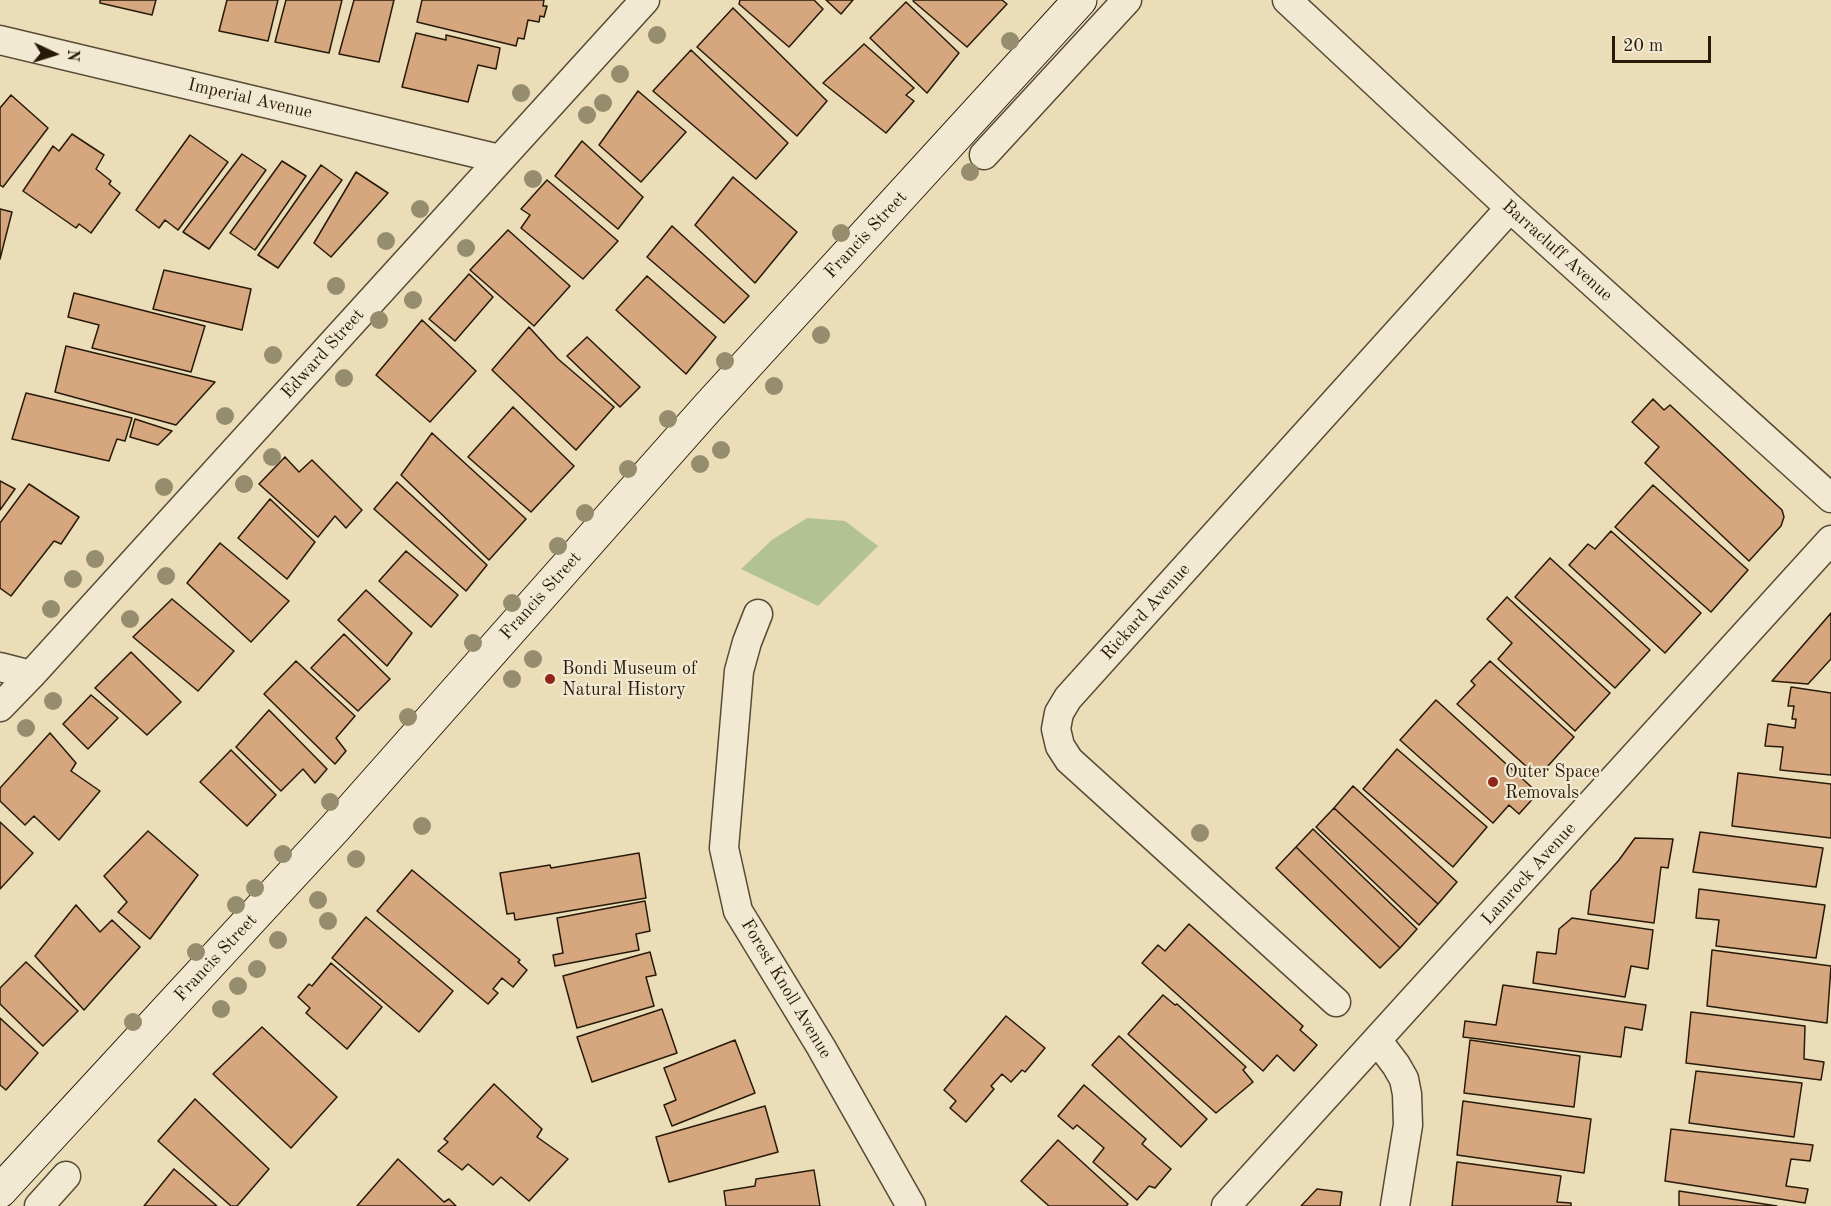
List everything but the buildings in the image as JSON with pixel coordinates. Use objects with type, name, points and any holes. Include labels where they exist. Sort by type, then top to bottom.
[{"type":"street","name":"Edward Street","points":[[0,707],[645,0]]},
{"type":"street","name":"Francis Street","points":[[0,1191],[335,828],[709,406],[1080,0]]},
{"type":"street","points":[[984,155],[1127,0]]},
{"type":"street","name":"Barracluff Avenue","points":[[1287,0],[1510,208],[1831,498]]},
{"type":"street","name":"Imperial Avenue","points":[[0,40],[500,159]]},
{"type":"street","name":"Rickard Avenue","points":[[1336,1002],[1070,760],[1060,746],[1056,729],[1059,712],[1076,689],[1510,208]]},
{"type":"street","name":"Lamrock Avenue","points":[[1226,1206],[1831,540]]},
{"type":"street","name":"Forest Knoll Avenue","points":[[758,614],[739,671],[724,848],[738,911],[821,1047],[910,1206]]},
{"type":"street","points":[[0,667],[31,675]]},
{"type":"street","points":[[1377,1040],[1396,1065],[1404,1080],[1407,1094],[1408,1125],[1395,1206]]},
{"type":"street","points":[[39,1206],[66,1176]]},
{"type":"green space","points":[[807,518],[845,521],[878,546],[818,606],[741,569],[772,540]]},
{"type":"place","name":"Bondi Museum of Natural History","points":[[550,679]]},
{"type":"place","name":"Outer Space Removals","points":[[1493,782]]}]
